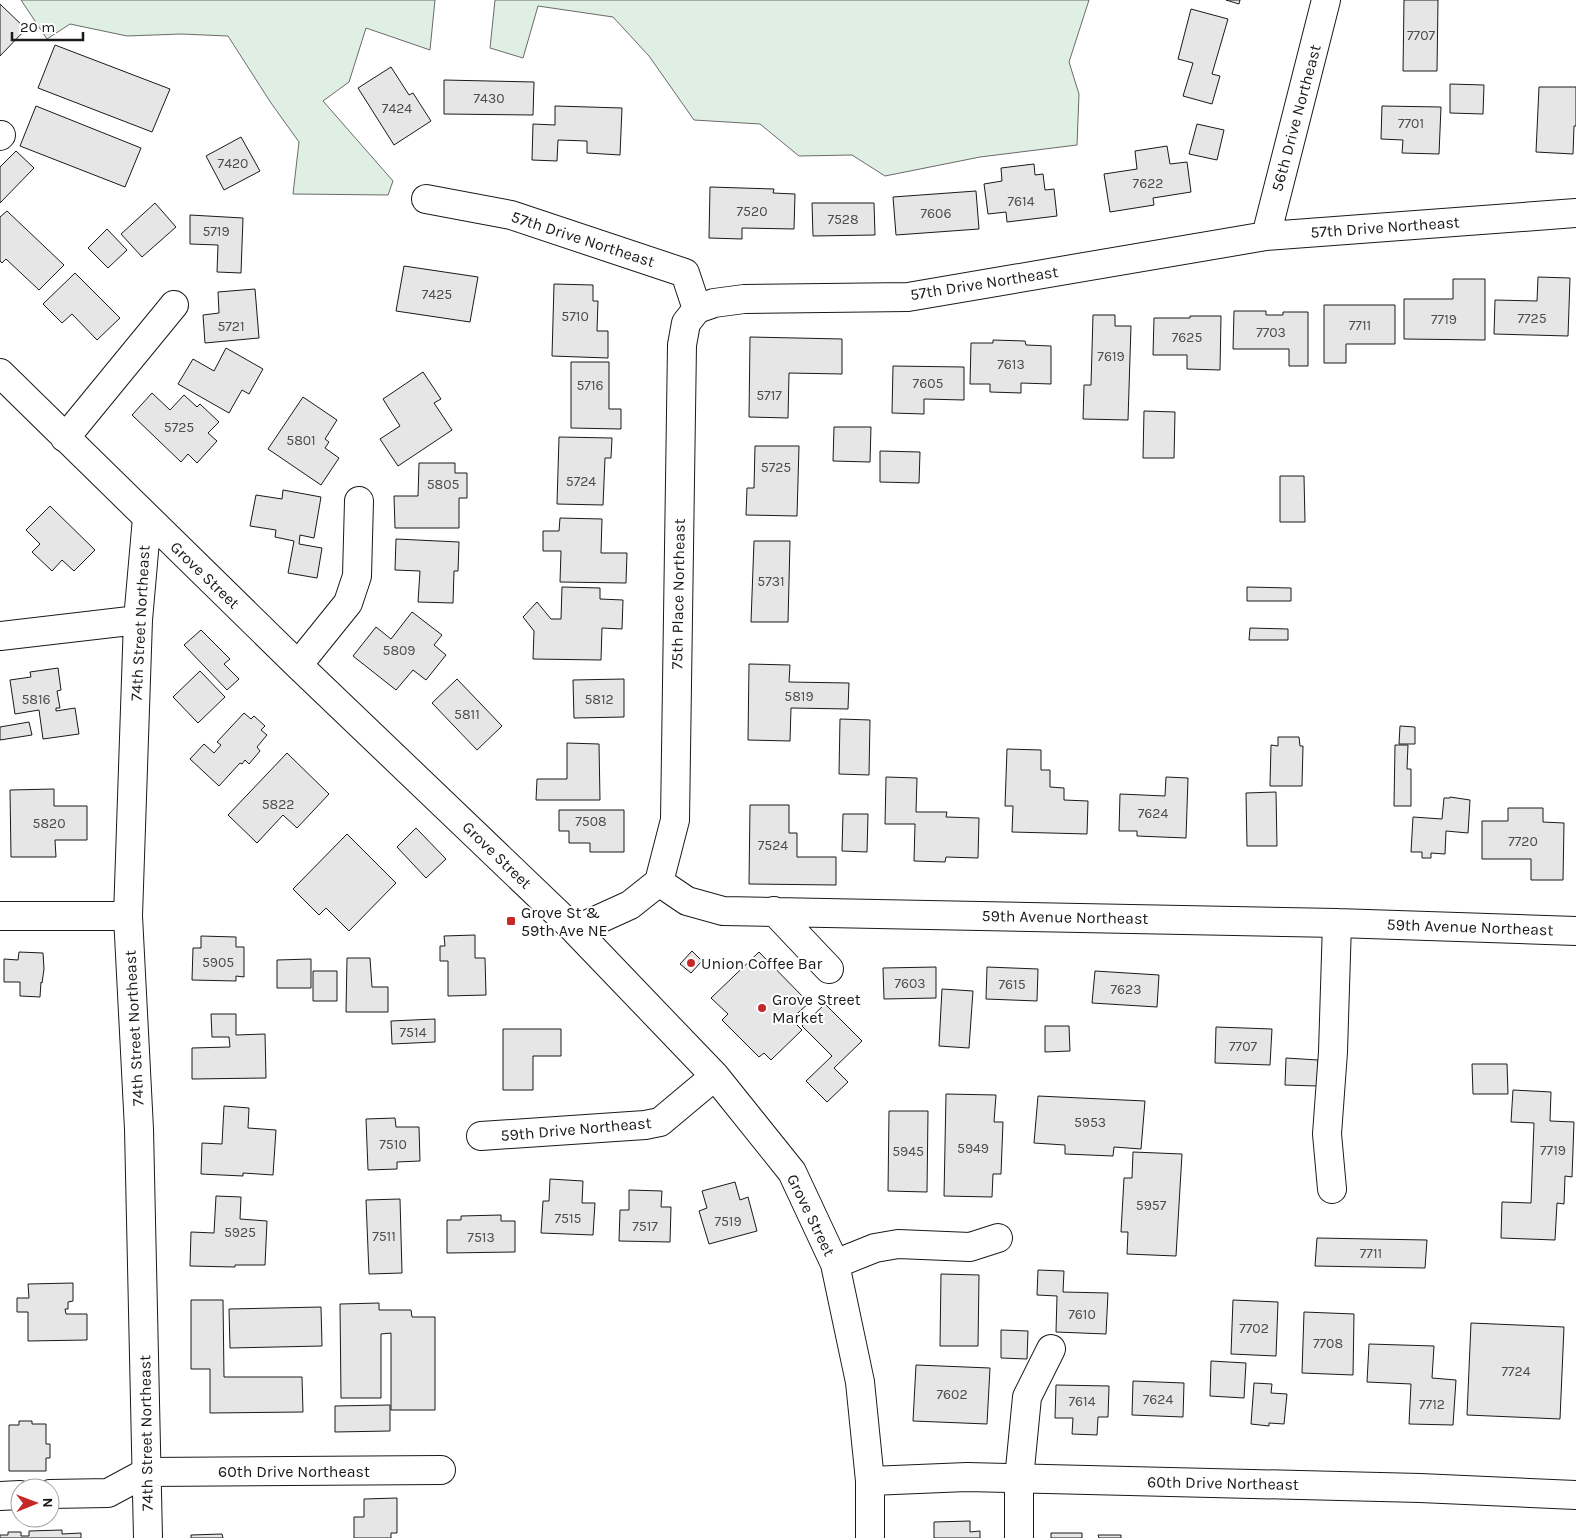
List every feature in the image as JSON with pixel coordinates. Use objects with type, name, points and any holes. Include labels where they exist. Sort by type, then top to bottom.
[{"type":"street","name":"56th Drive Northeast","points":[[1266,236],[1326,0]]},
{"type":"street","name":"57th Drive Northeast","points":[[426,199],[511,214],[685,273],[697,309],[714,303],[744,300],[908,297],[1266,236],[1576,213]]},
{"type":"street","points":[[65,438],[174,305]]},
{"type":"street","name":"75th Place Northeast","points":[[660,882],[675,820],[682,345],[686,323],[697,309]]},
{"type":"street","name":"Grove Street","points":[[0,373],[146,518],[575,930],[715,1076],[792,1172],[835,1264],[860,1382],[870,1481],[870,1538]]},
{"type":"street","points":[[298,665],[348,603],[357,576],[359,501]]},
{"type":"street","name":"74th Street Northeast","points":[[146,518],[138,620],[128,916],[139,1129],[148,1538]]},
{"type":"street","points":[[0,636],[138,620]]},
{"type":"street","points":[[575,930],[630,905],[660,882]]},
{"type":"street","name":"59th Avenue Northeast","points":[[660,882],[687,901],[722,911],[1337,922],[1576,931]]},
{"type":"street","points":[[774,911],[829,968]]},
{"type":"street","points":[[0,916],[128,916]]},
{"type":"street","points":[[1332,1189],[1327,1134],[1333,1052],[1337,922]]},
{"type":"street","name":"59th Drive Northeast","points":[[481,1136],[645,1125],[660,1122],[715,1076]]},
{"type":"street","points":[[835,1264],[876,1248],[898,1244],[970,1247],[998,1238]]},
{"type":"street","points":[[1019,1538],[1019,1479],[1027,1397],[1051,1349]]},
{"type":"street","name":"60th Drive Northeast","points":[[147,1472],[441,1470]]},
{"type":"street","points":[[60,1494],[108,1493],[147,1472]]},
{"type":"street","name":"60th Drive Northeast","points":[[870,1481],[967,1478],[1019,1479],[1420,1488],[1576,1495]]},
{"type":"green space","points":[[21,0],[435,0],[430,50],[366,28],[349,82],[323,101],[393,181],[388,195],[293,194],[299,142],[271,103],[228,36],[181,34],[127,36],[70,24],[47,39]]},
{"type":"green space","points":[[495,0],[1089,0],[1069,62],[1079,94],[1077,145],[980,157],[885,176],[852,155],[799,156],[760,124],[694,120],[649,56],[613,17],[538,6],[523,58],[490,48]]},
{"type":"building","points":[[1226,0],[1240,0],[1239,4]]},
{"type":"building","points":[[1404,0],[1438,0],[1437,71],[1403,71]]},
{"type":"building","points":[[0,4],[26,29],[0,56]]},
{"type":"building","points":[[1191,9],[1228,19],[1212,74],[1220,76],[1212,104],[1183,96],[1193,63],[1178,59]]},
{"type":"building","points":[[55,45],[170,89],[152,132],[38,88]]},
{"type":"building","points":[[391,67],[409,95],[413,93],[431,121],[394,145],[358,88]]},
{"type":"building","points":[[444,80],[534,82],[533,115],[444,114]]},
{"type":"building","points":[[1450,84],[1484,85],[1483,114],[1450,113]]},
{"type":"building","points":[[1539,87],[1576,87],[1576,126],[1574,126],[1573,154],[1536,152]]},
{"type":"building","points":[[36,106],[141,148],[125,187],[20,146]]},
{"type":"building","points":[[555,106],[622,108],[620,155],[587,153],[587,141],[558,140],[557,161],[532,160],[533,124],[555,125]]},
{"type":"building","points":[[1382,106],[1441,107],[1439,154],[1402,153],[1403,140],[1381,139]]},
{"type":"building","points":[[1197,124],[1224,130],[1217,160],[1189,154]]},
{"type":"building","points":[[241,137],[260,171],[224,190],[206,156]]},
{"type":"building","points":[[1167,146],[1170,164],[1187,162],[1191,192],[1153,198],[1154,205],[1110,212],[1104,174],[1137,169],[1135,151]]},
{"type":"building","points":[[16,151],[34,168],[0,203],[0,167]]},
{"type":"building","points":[[1034,164],[1035,175],[1043,174],[1045,190],[1054,189],[1057,216],[1007,222],[1006,212],[988,214],[984,184],[1002,181],[1001,168]]},
{"type":"building","points":[[710,187],[774,189],[773,193],[795,194],[794,229],[742,228],[742,239],[709,238]]},
{"type":"building","points":[[976,191],[979,229],[896,235],[893,197]]},
{"type":"building","points":[[155,203],[176,227],[142,257],[121,234]]},
{"type":"building","points":[[812,203],[874,203],[875,235],[813,236]]},
{"type":"building","points":[[7,211],[64,265],[39,290],[6,259],[2,263],[0,261],[0,217]]},
{"type":"building","points":[[190,215],[243,218],[241,273],[217,272],[218,245],[190,244]]},
{"type":"building","points":[[107,229],[127,250],[108,268],[88,248]]},
{"type":"building","points":[[404,266],[478,277],[470,322],[396,311]]},
{"type":"building","points":[[75,273],[120,318],[97,340],[72,314],[62,323],[43,304]]},
{"type":"building","points":[[1538,277],[1570,278],[1568,336],[1494,334],[1495,300],[1537,301]]},
{"type":"building","points":[[1453,279],[1485,279],[1485,340],[1404,339],[1404,299],[1453,299]]},
{"type":"building","points":[[554,284],[593,285],[593,301],[598,301],[597,331],[608,331],[608,358],[552,356]]},
{"type":"building","points":[[255,289],[259,338],[205,343],[203,315],[219,313],[218,292]]},
{"type":"building","points":[[1324,305],[1395,305],[1395,344],[1346,344],[1346,363],[1324,363]]},
{"type":"building","points":[[1234,311],[1266,311],[1266,315],[1283,315],[1283,312],[1308,312],[1308,366],[1289,366],[1289,349],[1233,349]]},
{"type":"building","points":[[1093,315],[1115,315],[1115,326],[1131,326],[1128,420],[1083,419],[1084,385],[1091,385]]},
{"type":"building","points":[[1190,316],[1221,316],[1220,370],[1187,369],[1187,355],[1153,355],[1154,318],[1190,318]]},
{"type":"building","points":[[750,337],[842,339],[842,374],[789,373],[788,418],[749,417]]},
{"type":"building","points":[[993,340],[1025,341],[1026,345],[1051,346],[1051,384],[1021,383],[1021,393],[990,392],[990,384],[970,384],[971,343],[993,343]]},
{"type":"building","points":[[226,348],[263,369],[249,394],[242,390],[229,413],[178,384],[193,359],[214,371]]},
{"type":"building","points":[[571,362],[609,362],[609,409],[621,409],[621,429],[571,428]]},
{"type":"building","points":[[893,366],[964,367],[964,400],[924,399],[924,414],[892,413]]},
{"type":"building","points":[[423,372],[441,399],[434,403],[452,430],[398,466],[380,439],[400,426],[383,399]]},
{"type":"building","points":[[152,393],[170,410],[184,395],[197,407],[200,404],[219,422],[208,433],[217,441],[197,463],[188,454],[181,462],[132,415]]},
{"type":"building","points":[[303,397],[337,420],[325,439],[329,442],[325,448],[339,458],[321,485],[268,449]]},
{"type":"building","points":[[1144,411],[1175,412],[1174,458],[1143,458]]},
{"type":"building","points":[[834,427],[871,427],[870,462],[833,461]]},
{"type":"building","points":[[559,437],[612,438],[611,458],[605,458],[603,505],[557,504]]},
{"type":"building","points":[[755,446],[799,446],[797,516],[746,515],[747,488],[754,488]]},
{"type":"building","points":[[880,451],[920,452],[919,483],[880,482]]},
{"type":"building","points":[[419,463],[455,463],[455,473],[467,473],[467,498],[459,498],[459,528],[395,528],[394,496],[418,496]]},
{"type":"building","points":[[1280,476],[1304,476],[1305,522],[1280,522]]},
{"type":"building","points":[[283,490],[321,497],[314,538],[300,535],[299,544],[322,548],[317,578],[288,573],[294,541],[275,537],[276,530],[250,526],[256,495],[282,499]]},
{"type":"building","points":[[50,506],[95,550],[74,571],[62,560],[52,571],[32,552],[40,544],[26,530]]},
{"type":"building","points":[[560,518],[602,519],[601,553],[627,553],[626,583],[560,582],[561,551],[543,551],[543,531],[559,531]]},
{"type":"building","points":[[396,539],[459,542],[458,571],[454,571],[453,603],[418,602],[420,571],[395,570]]},
{"type":"building","points":[[754,541],[790,541],[788,622],[751,622]]},
{"type":"building","points":[[562,587],[600,588],[600,599],[623,600],[622,629],[602,628],[601,660],[533,659],[534,631],[523,617],[537,602],[551,619],[561,619]]},
{"type":"building","points":[[1247,587],[1291,588],[1291,601],[1247,601]]},
{"type":"building","points":[[412,612],[442,635],[434,645],[446,655],[426,680],[413,670],[396,690],[353,656],[376,627],[391,639]]},
{"type":"building","points":[[1250,628],[1288,629],[1288,640],[1249,640]]},
{"type":"building","points":[[201,630],[230,659],[224,664],[239,679],[227,690],[184,645]]},
{"type":"building","points":[[749,664],[790,665],[789,682],[849,683],[848,709],[791,708],[790,741],[748,740]]},
{"type":"building","points":[[58,668],[61,690],[57,691],[60,708],[56,708],[56,711],[75,708],[79,734],[43,739],[39,710],[15,714],[10,680],[31,677],[30,672]]},
{"type":"building","points":[[200,671],[225,697],[198,723],[173,697]]},
{"type":"building","points":[[457,679],[502,726],[477,750],[432,703]]},
{"type":"building","points":[[624,679],[624,717],[574,718],[573,680]]},
{"type":"building","points":[[244,713],[251,719],[254,716],[265,726],[261,730],[267,735],[257,747],[260,751],[249,764],[245,760],[242,764],[240,763],[219,786],[190,759],[204,744],[214,753],[221,745],[217,742]]},
{"type":"building","points":[[840,719],[870,720],[869,775],[839,774]]},
{"type":"building","points":[[29,722],[32,735],[0,740],[0,727]]},
{"type":"building","points":[[1400,726],[1415,727],[1415,744],[1399,744]]},
{"type":"building","points":[[1278,737],[1299,737],[1300,746],[1303,746],[1302,786],[1270,786],[1271,745],[1278,746]]},
{"type":"building","points":[[567,743],[599,744],[600,800],[536,800],[537,779],[567,779]]},
{"type":"building","points":[[1395,745],[1408,745],[1407,769],[1411,769],[1411,806],[1394,806]]},
{"type":"building","points":[[1007,749],[1041,750],[1041,770],[1050,770],[1050,787],[1064,788],[1064,800],[1088,801],[1087,834],[1012,832],[1013,806],[1005,806]]},
{"type":"building","points":[[287,753],[329,794],[297,828],[283,815],[257,843],[228,815]]},
{"type":"building","points":[[886,777],[917,778],[916,812],[947,812],[946,817],[979,818],[978,858],[946,857],[945,862],[914,861],[915,824],[885,824]]},
{"type":"building","points":[[1166,777],[1188,778],[1186,838],[1137,836],[1137,831],[1119,831],[1120,794],[1165,796]]},
{"type":"building","points":[[54,789],[54,806],[87,806],[87,840],[55,840],[56,857],[11,857],[10,790]]},
{"type":"building","points":[[1276,792],[1277,846],[1247,846],[1246,793]]},
{"type":"building","points":[[1444,798],[1470,800],[1468,833],[1446,831],[1445,854],[1431,853],[1431,858],[1422,858],[1422,852],[1411,852],[1413,817],[1442,819]]},
{"type":"building","points":[[750,805],[789,805],[789,833],[797,833],[797,857],[836,857],[836,885],[749,884]]},
{"type":"building","points":[[1508,808],[1543,808],[1543,822],[1564,823],[1563,880],[1531,880],[1531,859],[1482,859],[1482,821],[1508,821]]},
{"type":"building","points":[[559,810],[624,810],[624,852],[590,852],[590,843],[569,843],[569,831],[559,831]]},
{"type":"building","points":[[843,814],[868,814],[867,852],[842,851]]},
{"type":"building","points":[[416,828],[446,859],[426,878],[397,847]]},
{"type":"building","points":[[347,834],[396,883],[349,931],[326,908],[319,915],[293,889]]},
{"type":"building","points":[[475,935],[475,958],[485,958],[486,995],[448,996],[448,961],[440,961],[440,946],[445,946],[444,936]]},
{"type":"building","points":[[201,936],[236,937],[236,947],[244,947],[244,977],[236,976],[236,981],[192,980],[193,948],[201,948]]},
{"type":"building","name":"Union Coffee Bar","points":[[692,951],[702,961],[691,973],[680,964]]},
{"type":"building","points":[[19,952],[43,953],[44,969],[40,997],[20,996],[20,982],[4,982],[4,959],[18,960]]},
{"type":"building","name":"Grove Street Market","points":[[759,952],[809,1003],[791,1019],[802,1030],[771,1060],[764,1053],[759,1057],[722,1020],[728,1014],[711,998]]},
{"type":"building","points":[[347,958],[370,958],[372,987],[388,987],[388,1012],[346,1012]]},
{"type":"building","points":[[311,959],[311,988],[277,988],[277,960]]},
{"type":"building","points":[[936,967],[936,998],[884,999],[883,968]]},
{"type":"building","points":[[987,967],[1038,969],[1037,1001],[986,999]]},
{"type":"building","points":[[313,971],[337,971],[337,1001],[313,1001]]},
{"type":"building","points":[[1095,971],[1159,975],[1157,1007],[1092,1003]]},
{"type":"building","points":[[942,989],[973,991],[969,1048],[939,1046]]},
{"type":"building","points":[[825,1004],[862,1041],[834,1068],[848,1082],[827,1102],[806,1081],[832,1056],[802,1026]]},
{"type":"building","points":[[211,1014],[236,1014],[236,1035],[265,1034],[266,1078],[192,1079],[192,1048],[230,1047],[229,1037],[212,1037]]},
{"type":"building","points":[[435,1019],[435,1042],[392,1044],[391,1021]]},
{"type":"building","points":[[1045,1026],[1069,1026],[1070,1051],[1045,1052]]},
{"type":"building","points":[[1216,1027],[1272,1029],[1270,1065],[1215,1063]]},
{"type":"building","points":[[503,1029],[561,1029],[561,1056],[533,1056],[533,1090],[503,1090]]},
{"type":"building","points":[[1286,1058],[1318,1060],[1317,1086],[1285,1085]]},
{"type":"building","points":[[1472,1064],[1507,1064],[1508,1094],[1473,1094]]},
{"type":"building","points":[[1513,1090],[1551,1092],[1550,1121],[1574,1122],[1572,1177],[1565,1176],[1564,1204],[1557,1203],[1555,1240],[1501,1238],[1502,1202],[1531,1203],[1534,1123],[1511,1122]]},
{"type":"building","points":[[946,1094],[996,1095],[994,1122],[1003,1122],[1001,1174],[993,1174],[992,1197],[944,1196]]},
{"type":"building","points":[[1038,1096],[1145,1101],[1141,1149],[1114,1147],[1113,1156],[1065,1154],[1065,1145],[1034,1143]]},
{"type":"building","points":[[224,1106],[249,1108],[248,1128],[276,1130],[273,1175],[243,1173],[243,1176],[201,1174],[202,1143],[222,1144]]},
{"type":"building","points":[[889,1111],[928,1111],[927,1192],[888,1191]]},
{"type":"building","points":[[395,1118],[396,1127],[419,1127],[420,1161],[397,1162],[397,1169],[368,1170],[366,1119]]},
{"type":"building","points":[[1133,1152],[1182,1154],[1176,1256],[1127,1254],[1128,1232],[1121,1232],[1124,1178],[1132,1178]]},
{"type":"building","points":[[550,1179],[583,1181],[582,1203],[595,1203],[593,1235],[541,1233],[543,1201],[549,1201]]},
{"type":"building","points":[[735,1182],[740,1200],[748,1197],[757,1231],[709,1244],[699,1211],[707,1208],[702,1191]]},
{"type":"building","points":[[629,1190],[662,1191],[661,1207],[671,1207],[670,1242],[619,1241],[620,1210],[629,1210]]},
{"type":"building","points":[[216,1196],[241,1197],[240,1219],[267,1221],[265,1265],[235,1265],[235,1267],[190,1266],[191,1232],[214,1233]]},
{"type":"building","points":[[400,1199],[402,1273],[369,1274],[366,1200]]},
{"type":"building","points":[[501,1215],[501,1221],[515,1221],[515,1252],[447,1253],[447,1220],[461,1220],[461,1216]]},
{"type":"building","points":[[1317,1238],[1427,1240],[1425,1268],[1315,1266]]},
{"type":"building","points":[[1038,1270],[1064,1271],[1063,1292],[1108,1293],[1106,1334],[1056,1332],[1057,1296],[1037,1295]]},
{"type":"building","points":[[941,1274],[979,1275],[978,1346],[940,1346]]},
{"type":"building","points":[[73,1283],[73,1301],[68,1302],[68,1309],[65,1309],[66,1314],[87,1314],[87,1340],[28,1341],[28,1312],[17,1312],[17,1298],[29,1298],[28,1284]]},
{"type":"building","points":[[191,1300],[223,1300],[224,1377],[302,1377],[303,1412],[210,1413],[210,1369],[191,1369]]},
{"type":"building","points":[[1233,1300],[1278,1302],[1276,1356],[1231,1354]]},
{"type":"building","points":[[379,1303],[379,1310],[411,1310],[412,1317],[435,1317],[435,1410],[391,1410],[391,1333],[381,1334],[381,1398],[341,1398],[340,1304]]},
{"type":"building","points":[[321,1307],[322,1346],[230,1348],[229,1309]]},
{"type":"building","points":[[1304,1312],[1354,1314],[1353,1375],[1302,1373]]},
{"type":"building","points":[[1471,1323],[1564,1327],[1560,1419],[1467,1415]]},
{"type":"building","points":[[1001,1330],[1028,1331],[1027,1359],[1001,1358]]},
{"type":"building","points":[[1369,1344],[1434,1346],[1432,1378],[1456,1380],[1453,1425],[1409,1424],[1411,1384],[1367,1382]]},
{"type":"building","points":[[1211,1361],[1246,1363],[1244,1398],[1210,1396]]},
{"type":"building","points":[[916,1365],[990,1368],[987,1424],[913,1421]]},
{"type":"building","points":[[1133,1381],[1184,1383],[1183,1417],[1132,1415]]},
{"type":"building","points":[[1254,1383],[1272,1384],[1271,1393],[1287,1394],[1284,1424],[1269,1423],[1269,1426],[1251,1424]]},
{"type":"building","points":[[1056,1385],[1109,1386],[1108,1417],[1098,1417],[1097,1435],[1072,1434],[1073,1418],[1055,1418]]},
{"type":"building","points":[[390,1405],[390,1431],[335,1432],[335,1406]]},
{"type":"building","points":[[19,1421],[32,1421],[32,1424],[46,1424],[46,1444],[50,1444],[50,1458],[46,1458],[46,1471],[9,1471],[9,1425],[19,1425]]},
{"type":"building","points":[[397,1498],[397,1533],[391,1533],[391,1538],[354,1538],[354,1517],[364,1517],[364,1499]]},
{"type":"building","points":[[970,1521],[970,1532],[980,1531],[980,1538],[934,1538],[934,1522]]},
{"type":"building","points":[[62,1530],[62,1534],[81,1533],[81,1538],[0,1538],[0,1535],[8,1535],[8,1532],[21,1532],[21,1536],[29,1536],[29,1531]]},
{"type":"building","points":[[1051,1533],[1082,1533],[1082,1538],[1051,1538]]},
{"type":"building","points":[[222,1534],[223,1538],[191,1538],[191,1535]]},
{"type":"building","points":[[1098,1535],[1121,1535],[1121,1538],[1099,1538]]},
{"type":"place","name":"Grove St & 59th Ave NE","points":[[511,921]]},
{"type":"place","name":"Union Coffee Bar","points":[[691,963]]},
{"type":"place","name":"Grove Street Market","points":[[762,1008]]}]
